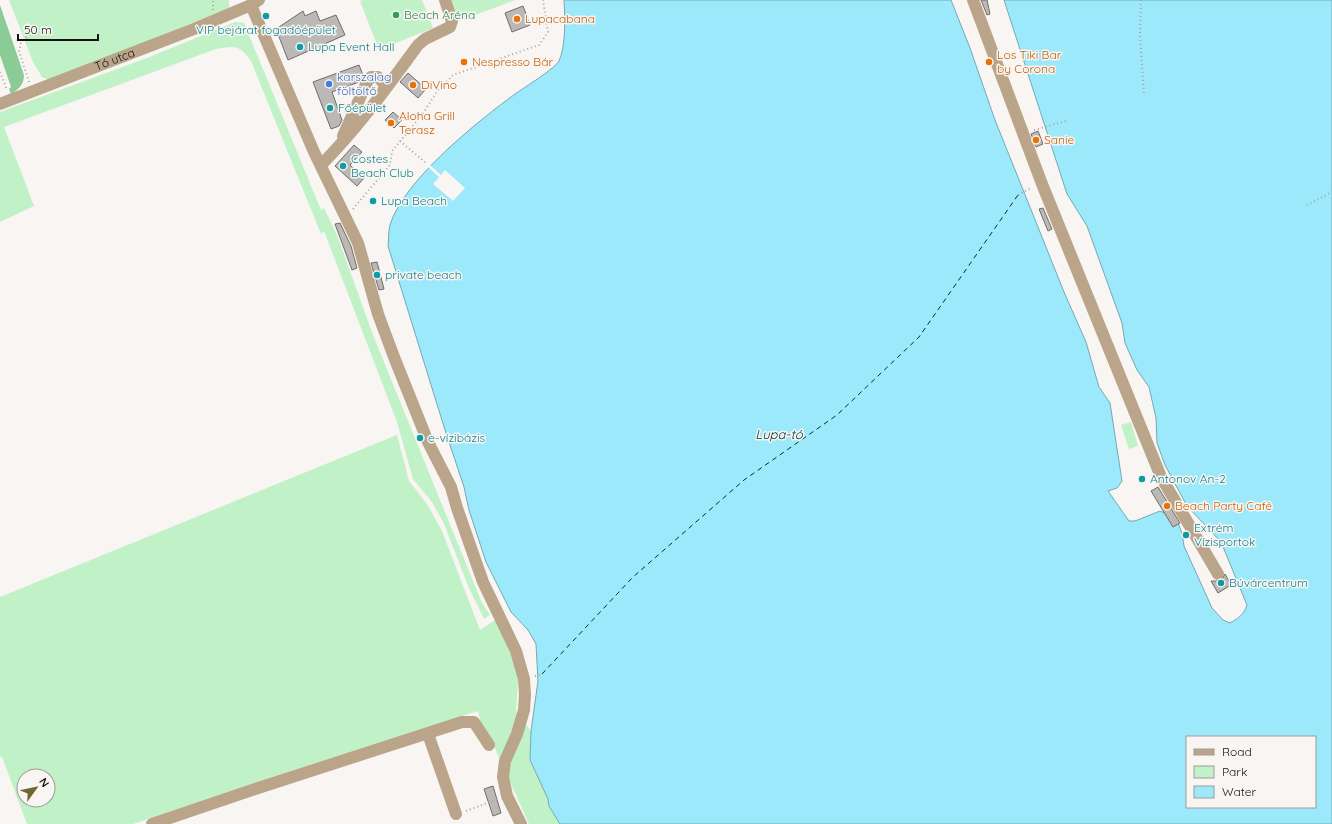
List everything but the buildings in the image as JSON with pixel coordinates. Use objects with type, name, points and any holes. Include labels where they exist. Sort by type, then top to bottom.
[{"type":"street","points":[[320,165],[338,148],[418,45],[425,39],[450,26],[452,21],[445,0]]},
{"type":"street","points":[[972,0],[1042,184],[1161,477],[1218,574]]},
{"type":"street","points":[[255,3],[320,165],[358,243],[378,314],[394,358],[428,442],[451,487],[483,582],[516,651],[524,679],[524,710],[517,734],[505,761],[504,777],[507,796],[521,824]]},
{"type":"street","name":"Tó utca","points":[[5,102],[194,29],[255,3]]},
{"type":"street","points":[[338,148],[367,82],[371,77],[378,77],[382,81],[385,85],[383,92]]},
{"type":"street","points":[[152,824],[462,722],[474,722],[489,745]]},
{"type":"street","points":[[428,734],[456,814]]},
{"type":"path","points":[[346,218],[390,165],[392,151],[422,115],[438,90],[453,75],[539,45],[548,32],[543,0]]},
{"type":"path","points":[[1141,0],[1140,36],[1144,94]]},
{"type":"path","points":[[29,93],[29,79],[19,51],[21,43],[32,31]]},
{"type":"path","points":[[0,72],[5,102]]},
{"type":"path","points":[[1023,134],[1066,122]]},
{"type":"path","points":[[400,141],[426,163]]},
{"type":"path","points":[[1018,195],[1042,184]]},
{"type":"path","points":[[1307,205],[1332,192]]},
{"type":"path","points":[[456,814],[507,796]]},
{"type":"green space","points":[[9,0],[229,0],[229,8],[51,81],[42,77],[33,62]]},
{"type":"green space","name":"Beach Aréna","points":[[422,0],[433,28],[379,50],[360,1]]},
{"type":"green space","points":[[451,0],[515,0],[459,21]]},
{"type":"green space","points":[[0,5],[24,75],[23,82],[20,87],[11,94],[9,89],[11,87],[0,55]]},
{"type":"green space","points":[[235,22],[244,23],[321,210],[324,208],[337,235],[373,335],[482,603],[490,615],[484,619],[469,588],[444,524],[432,502],[413,479],[397,422],[324,231],[321,234],[251,61],[240,49],[228,47],[216,49],[4,127],[34,206],[0,222],[0,112],[147,58]]},
{"type":"green space","points":[[1131,422],[1138,446],[1129,449],[1121,425]]},
{"type":"green space","points":[[397,435],[409,481],[427,504],[442,531],[480,630],[495,620],[502,630],[516,669],[518,681],[516,712],[531,731],[530,760],[548,799],[549,806],[560,824],[529,824],[490,737],[481,724],[478,711],[256,782],[133,824],[27,824],[21,808],[56,808],[56,768],[16,768],[16,795],[2,757],[0,757],[0,597]]},
{"type":"water","name":"Lupa-tó","points":[[564,0],[951,0],[970,48],[995,120],[1064,292],[1086,342],[1099,387],[1110,403],[1122,481],[1117,488],[1108,491],[1129,521],[1135,521],[1160,511],[1171,516],[1178,523],[1182,533],[1184,546],[1212,608],[1223,620],[1230,623],[1241,616],[1247,605],[1221,542],[1187,506],[1165,465],[1157,443],[1156,418],[1149,387],[1137,370],[1125,343],[1122,323],[1087,226],[1067,194],[1004,0],[1332,0],[1332,824],[560,824],[549,806],[548,799],[530,760],[531,731],[538,681],[536,644],[528,630],[511,612],[486,562],[469,510],[464,487],[388,246],[389,227],[398,208],[410,190],[426,171],[482,120],[556,65],[559,61],[563,47],[565,22]]},
{"type":"pier","points":[[430,165],[441,175],[445,170],[465,188],[453,201],[433,184],[439,177],[428,167]]},
{"type":"ferry route","points":[[542,674],[633,577],[744,480],[837,415],[919,337],[1018,195]]},
{"type":"place","name":"Beach Aréna","points":[[396,15]]},
{"type":"place","name":"VIP bejárat fogadóépület","points":[[266,16]]},
{"type":"place","name":"Lupacabana","points":[[517,19]]},
{"type":"place","name":"Lupa Event Hall","points":[[300,47]]},
{"type":"place","name":"Nespresso Bár","points":[[464,62]]},
{"type":"place","name":"Los Tiki Bar by Corona","points":[[989,62]]},
{"type":"place","name":"karszalag föltöltő","points":[[329,84]]},
{"type":"place","name":"DiVino","points":[[413,85]]},
{"type":"place","name":"Főépület","points":[[330,108]]},
{"type":"place","name":"Aloha Grill Terasz","points":[[391,123]]},
{"type":"place","name":"Sanie","points":[[1036,140]]},
{"type":"place","name":"Costes Beach Club","points":[[343,166]]},
{"type":"place","name":"Lupa Beach","points":[[373,201]]},
{"type":"place","name":"private beach","points":[[377,275]]},
{"type":"place","name":"e-vízibázis","points":[[420,438]]},
{"type":"place","name":"Antonov An-2","points":[[1142,479]]},
{"type":"place","name":"Beach Party Café","points":[[1167,506]]},
{"type":"place","name":"Extrém Vízisportok","points":[[1186,535]]},
{"type":"place","name":"Búvárcentrum","points":[[1221,583]]}]
